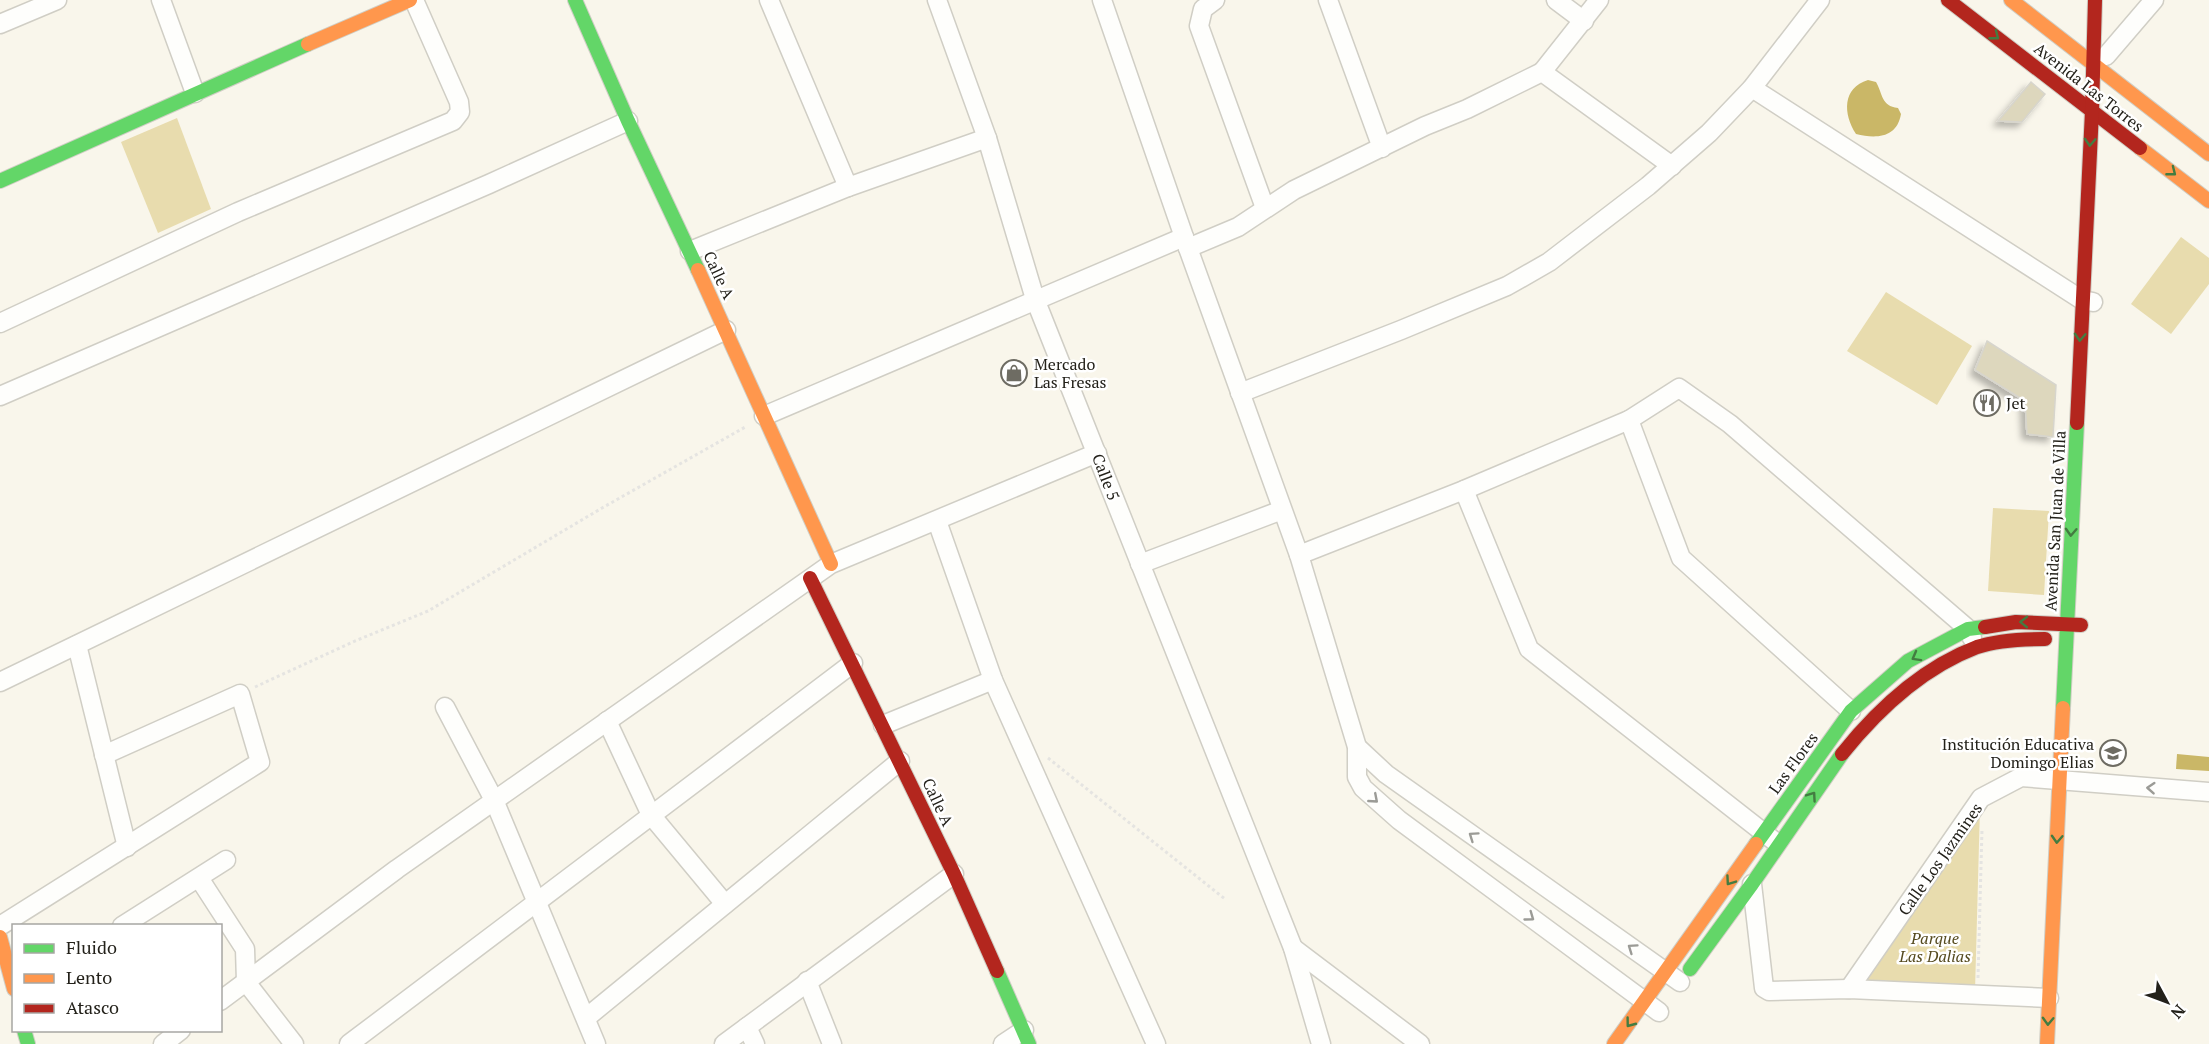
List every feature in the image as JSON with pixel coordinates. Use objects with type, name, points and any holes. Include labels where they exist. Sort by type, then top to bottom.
[{"type":"street","points":[[161,0],[195,93]]},
{"type":"street","points":[[0,181],[410,0]]},
{"type":"street","points":[[0,323],[238,212],[453,121],[460,112],[459,102],[414,0]]},
{"type":"street","name":"Calle A","points":[[575,0],[831,564]]},
{"type":"street","points":[[769,0],[848,187]]},
{"type":"street","name":"Calle 5","points":[[937,0],[987,138],[1035,299],[1293,948],[1321,1044]]},
{"type":"street","points":[[1101,0],[1299,555],[1357,747],[1357,777],[1370,796],[1399,820],[1664,996]]},
{"type":"street","points":[[1215,0],[1203,9],[1199,26],[1265,208]]},
{"type":"street","points":[[1328,0],[1382,148]]},
{"type":"street","points":[[1556,0],[1584,21]]},
{"type":"street","points":[[764,416],[1035,299],[1186,242],[1238,227],[1293,190],[1542,72],[1599,0]]},
{"type":"street","points":[[1240,393],[1401,330],[1515,281],[1550,262],[1709,134],[1752,88],[1820,0]]},
{"type":"street","name":"Avenida Las Torres","points":[[1948,0],[2209,201]]},
{"type":"street","name":"Avenida Las Torres","points":[[2011,0],[2102,64],[2209,154]]},
{"type":"street","name":"Avenida San Juan de Villa","points":[[2095,0],[2102,64]]},
{"type":"street","name":"Avenida San Juan de Villa","points":[[2047,1044],[2066,782],[2088,301],[2107,0]]},
{"type":"street","points":[[2102,64],[2154,0]]},
{"type":"street","points":[[0,24],[48,2]]},
{"type":"street","points":[[1542,72],[1672,166]]},
{"type":"street","points":[[1752,88],[2088,301]]},
{"type":"street","points":[[0,396],[628,121]]},
{"type":"street","points":[[690,251],[848,187],[987,138]]},
{"type":"street","points":[[0,682],[726,330]]},
{"type":"street","points":[[1299,555],[1464,490],[1629,420],[1679,388],[1730,424],[1968,629],[1978,647]]},
{"type":"street","points":[[1629,420],[1681,558],[1851,711]]},
{"type":"street","points":[[222,1000],[397,869],[831,564],[1097,453]]},
{"type":"street","points":[[1464,490],[1529,649],[1779,844]]},
{"type":"street","points":[[1140,564],[1282,510]]},
{"type":"street","points":[[937,521],[993,680],[1156,1044]]},
{"type":"street","name":"Calle A","points":[[810,578],[954,874],[1027,1037]]},
{"type":"street","name":"Las Flores","points":[[1664,996],[1763,832],[1851,711],[1908,661],[1968,629],[2016,622],[2074,632]]},
{"type":"street","name":"Las Flores","points":[[1614,1044],[1664,996],[1752,884],[1839,757],[1868,723],[1923,675],[1978,647],[2074,632]]},
{"type":"street","points":[[77,645],[127,847]]},
{"type":"street","points":[[349,1044],[853,663]]},
{"type":"street","points":[[883,726],[993,680]]},
{"type":"street","points":[[0,926],[260,762],[240,694],[104,755]]},
{"type":"street","points":[[445,707],[494,800],[596,1044]]},
{"type":"street","points":[[607,720],[651,814],[725,904]]},
{"type":"street","points":[[1357,747],[1386,774],[1664,996]]},
{"type":"street","points":[[586,1018],[900,761]]},
{"type":"street","name":"Calle Los Jazmines","points":[[1849,989],[1983,797],[2021,777],[2209,792]]},
{"type":"street","name":"Avenida San Juan de Villa","points":[[2060,1044],[2066,782]]},
{"type":"street","points":[[125,924],[226,860]]},
{"type":"street","points":[[724,1044],[954,874]]},
{"type":"street","points":[[199,878],[245,949],[246,982],[294,1044]]},
{"type":"street","points":[[1752,884],[1764,988],[1769,991],[1849,989],[2049,998]]},
{"type":"street","points":[[0,937],[12,982]]},
{"type":"street","points":[[1293,948],[1420,1044]]},
{"type":"street","points":[[807,981],[832,1044]]},
{"type":"street","points":[[747,1027],[755,1044]]},
{"type":"street","points":[[163,1044],[178,1032]]},
{"type":"street","points":[[1003,1044],[1027,1037]]},
{"type":"path","points":[[240,694],[355,641],[428,611],[764,416]]},
{"type":"path","points":[[1044,755],[1225,899]]},
{"type":"path","points":[[1977,995],[1983,797]]},
{"type":"green space","points":[[177,118],[211,209],[158,233],[121,142]]},
{"type":"green space","points":[[2181,237],[2209,258],[2209,284],[2171,334],[2131,304]]},
{"type":"green space","points":[[1886,292],[1972,346],[1937,405],[1847,351]]},
{"type":"green space","points":[[1993,508],[2049,511],[2044,595],[1988,591]]},
{"type":"green space","name":"Parque Las Dalias","points":[[1980,807],[1975,991],[1859,984]]},
{"type":"shaded area","points":[[1868,80],[1876,82],[1885,102],[1898,108],[1901,114],[1895,128],[1884,135],[1856,134],[1849,118],[1847,102],[1849,95],[1859,84]]},
{"type":"shaded area","points":[[2177,754],[2209,757],[2209,771],[2176,769]]},
{"type":"building","points":[[2031,82],[2045,94],[2022,122],[1998,121]]},
{"type":"building","points":[[1987,341],[2056,385],[2053,437],[2027,434],[2025,401],[1975,370]]},
{"type":"traffic: fast","points":[[575,0],[628,121],[698,270]]},
{"type":"traffic: fast","points":[[0,181],[308,44]]},
{"type":"traffic: fast","points":[[2063,708],[2077,423]]},
{"type":"traffic: fast","points":[[1756,844],[1851,711],[1908,661],[1968,629],[1985,627]]},
{"type":"traffic: fast","points":[[1690,969],[1842,754]]},
{"type":"traffic: fast","points":[[997,971],[1029,1044]]},
{"type":"traffic: fast","points":[[25,1032],[28,1044]]},
{"type":"traffic: slow","points":[[308,44],[410,0]]},
{"type":"traffic: slow","points":[[2011,0],[2209,154]]},
{"type":"traffic: slow","points":[[2140,148],[2209,201]]},
{"type":"traffic: slow","points":[[698,270],[831,564]]},
{"type":"traffic: slow","points":[[2047,1044],[2063,708]]},
{"type":"traffic: slow","points":[[1614,1044],[1756,844]]},
{"type":"traffic: slow","points":[[0,937],[12,982]]},
{"type":"traffic: jam","points":[[1948,0],[2140,148]]},
{"type":"traffic: jam","points":[[2077,423],[2095,0]]},
{"type":"traffic: jam","points":[[810,578],[954,874],[997,971]]},
{"type":"traffic: jam","points":[[1985,627],[2016,622],[2081,625]]},
{"type":"traffic: jam","points":[[1842,754],[1886,706],[1938,666],[1977,647],[2011,640],[2045,639]]},
{"type":"place","name":"Mercado Las Fresas","points":[[1014,373]]},
{"type":"place","name":"Jet","points":[[1987,403]]},
{"type":"place","name":"Institución Educativa Domingo Elias","points":[[2113,753]]}]
